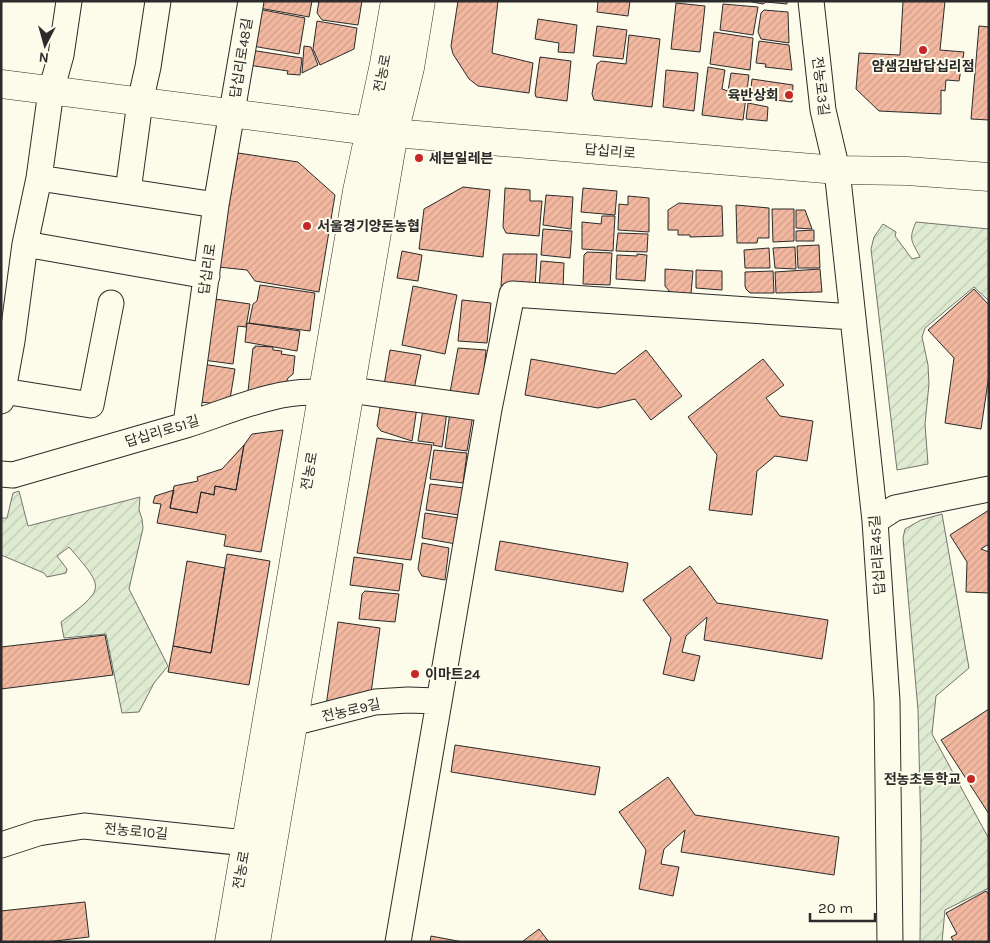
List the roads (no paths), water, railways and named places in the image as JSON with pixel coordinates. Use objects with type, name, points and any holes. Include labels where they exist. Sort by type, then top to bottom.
[{"type":"main road","name":"전농로","points":[[256,942],[350,390],[382,132],[384,64],[395,1]]},
{"type":"main road","name":"전농로","points":[[229,942],[357,191],[410,68],[421,1]]},
{"type":"main road","name":"답십리로","points":[[1,84],[382,132],[837,170],[907,171],[989,177]]},
{"type":"street","points":[[69,1],[61,56],[51,91],[39,178],[6,341],[2,396],[91,405],[111,303]]},
{"type":"street","points":[[128,191],[140,102],[148,67],[158,1]]},
{"type":"street","name":"답십리로48길","points":[[232,114],[251,1]]},
{"type":"street","name":"전농로3길","points":[[811,1],[823,110],[837,170]]},
{"type":"street","name":"답십리로","points":[[186,424],[216,205],[232,114]]},
{"type":"street","name":"답십리로45길","points":[[837,170],[875,521],[887,701],[890,942]]},
{"type":"street","points":[[39,178],[216,205]]},
{"type":"street","points":[[25,244],[207,276]]},
{"type":"street","points":[[398,942],[489,409],[512,294],[853,317]]},
{"type":"street","points":[[350,390],[489,409]]},
{"type":"street","name":"답십리로51길","points":[[1,474],[13,475],[271,397],[305,391],[322,393]]},
{"type":"street","points":[[875,521],[895,508],[989,489]]},
{"type":"street","name":"전농로9길","points":[[293,723],[375,702],[438,701]]},
{"type":"street","name":"전농로10길","points":[[1,845],[38,833],[84,826],[273,846]]},
{"type":"place","name":"얌샘김밥답십리점","points":[[923,50]]},
{"type":"place","name":"육반상회","points":[[789,95]]},
{"type":"place","name":"세븐일레븐","points":[[419,158]]},
{"type":"place","name":"서울경기양돈농협","points":[[307,226]]},
{"type":"place","name":"이마트24","points":[[415,674]]},
{"type":"place","name":"전농초등학교","points":[[971,779]]}]
